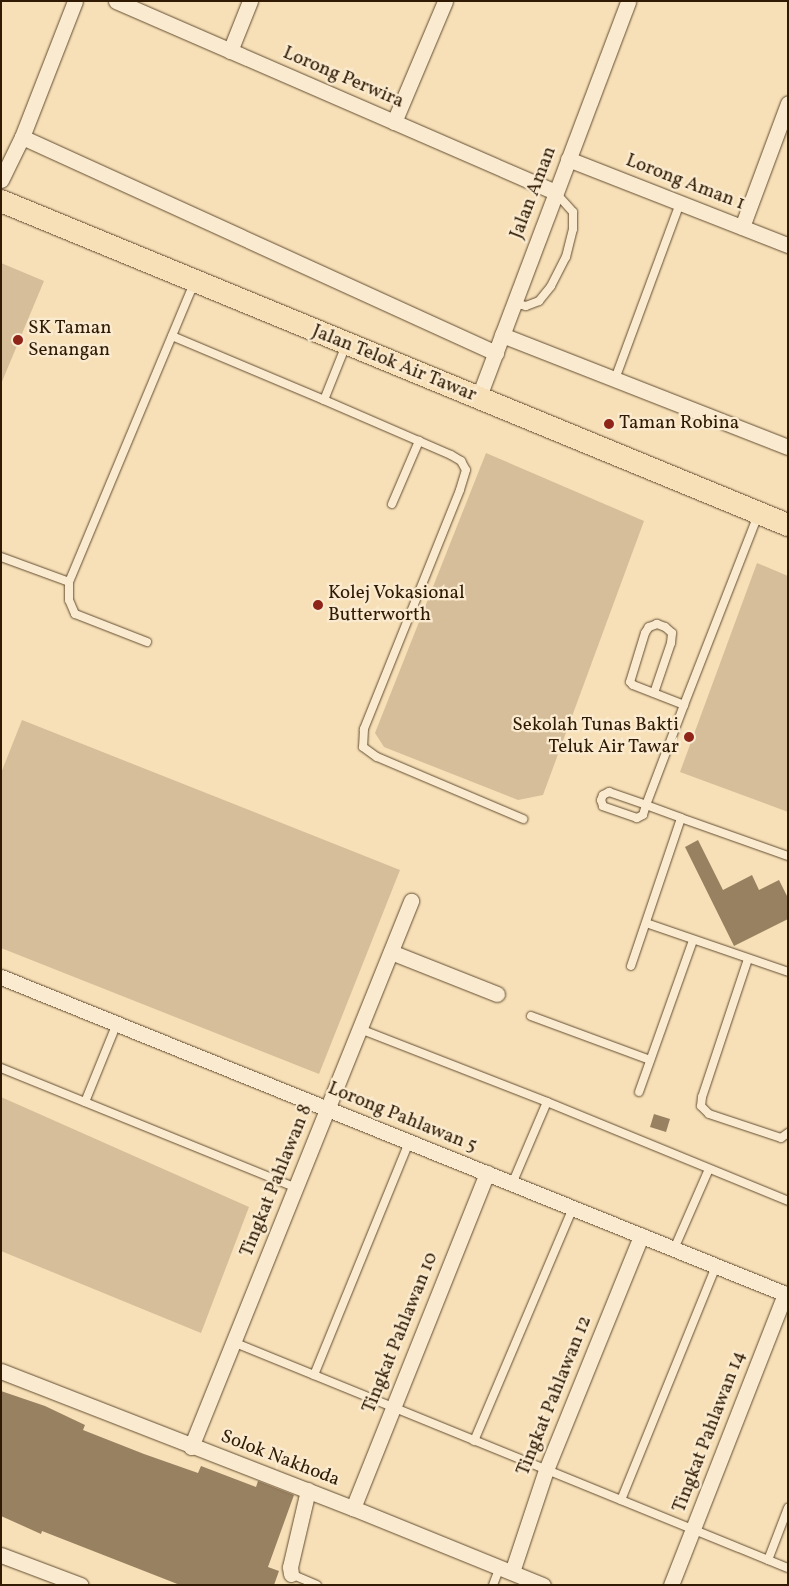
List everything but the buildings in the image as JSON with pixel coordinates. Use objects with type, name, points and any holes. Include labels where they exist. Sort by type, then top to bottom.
[{"type":"main road","name":"Jalan Telok Air Tawar","points":[[1,201],[346,345],[788,525]]},
{"type":"street","points":[[1,180],[22,137],[75,1]]},
{"type":"street","name":"Lorong Perwira","points":[[116,1],[555,192]]},
{"type":"street","points":[[230,51],[250,1]]},
{"type":"street","points":[[394,122],[445,1]]},
{"type":"street","name":"Jalan Aman","points":[[478,399],[628,1]]},
{"type":"street","points":[[742,228],[788,103]]},
{"type":"street","points":[[22,137],[496,352]]},
{"type":"street","name":"Lorong Aman 1","points":[[568,159],[788,245]]},
{"type":"street","points":[[502,335],[788,447]]},
{"type":"street","name":"Tingkat Pahlawan 8","points":[[191,1447],[411,901]]},
{"type":"street","points":[[390,952],[497,994]]},
{"type":"street","name":"Lorong Pahlawan 5","points":[[1,977],[786,1295]]},
{"type":"street","name":"Tingkat Pahlawan 10","points":[[353,1508],[486,1173]]},
{"type":"street","name":"Tingkat Pahlawan 12","points":[[506,1569],[641,1236]]},
{"type":"street","name":"Tingkat Pahlawan 14","points":[[671,1585],[786,1295]]},
{"type":"street","name":"Solok Nakhoda","points":[[1,1371],[191,1447],[308,1490],[543,1585]]},
{"type":"street","points":[[291,1574],[290,1567],[308,1490]]},
{"type":"street","points":[[1,1555],[81,1585]]},
{"type":"lane","points":[[513,303],[526,306],[539,302],[552,286],[566,257],[573,229],[573,212],[555,192]]},
{"type":"lane","points":[[615,379],[680,203]]},
{"type":"lane","points":[[147,642],[75,614],[69,600],[69,582],[194,281]]},
{"type":"lane","points":[[172,336],[419,441],[461,462],[466,470],[460,490],[364,729],[363,747],[377,757],[523,819]]},
{"type":"lane","points":[[324,400],[346,345]]},
{"type":"lane","points":[[392,504],[419,441]]},
{"type":"lane","points":[[759,513],[684,705],[646,805],[643,816],[637,818],[603,806],[601,800],[603,795],[609,792],[646,805],[681,818],[788,856]]},
{"type":"lane","points":[[1,557],[69,582]]},
{"type":"lane","points":[[654,693],[671,643],[672,633],[656,624],[649,627],[645,633],[630,682],[654,693],[684,705]]},
{"type":"lane","points":[[631,966],[681,818]]},
{"type":"lane","points":[[646,923],[788,972]]},
{"type":"lane","points":[[639,1092],[694,940]]},
{"type":"lane","points":[[748,959],[702,1097],[701,1106],[709,1114],[781,1138],[788,1133]]},
{"type":"lane","points":[[531,1016],[650,1060]]},
{"type":"lane","points":[[85,1102],[117,1023]]},
{"type":"lane","points":[[360,1029],[547,1102],[788,1201]]},
{"type":"lane","points":[[1,1068],[296,1188]]},
{"type":"lane","points":[[512,1184],[547,1102]]},
{"type":"lane","points":[[314,1375],[409,1142]]},
{"type":"lane","points":[[674,1249],[709,1169]]},
{"type":"lane","points":[[474,1441],[573,1208]]},
{"type":"lane","points":[[621,1500],[716,1266]]},
{"type":"lane","points":[[233,1342],[788,1568]]},
{"type":"lane","points":[[768,1560],[788,1508]]},
{"type":"lane","points":[[493,1585],[506,1569]]},
{"type":"lane","points":[[291,1574],[317,1585]]},
{"type":"shaded area","points":[[1,263],[44,281],[1,384]]},
{"type":"shaded area","points":[[486,453],[644,521],[543,795],[518,800],[384,747],[375,733]]},
{"type":"shaded area","points":[[757,563],[788,576],[788,812],[680,772]]},
{"type":"shaded area","points":[[22,720],[400,870],[319,1074],[1,948],[1,773]]},
{"type":"shaded area","points":[[1,1097],[249,1207],[201,1333],[1,1251]]},
{"type":"place","name":"SK Taman Senangan","points":[[18,340]]},
{"type":"place","name":"Taman Robina","points":[[609,424]]},
{"type":"place","name":"Kolej Vokasional Butterworth","points":[[318,605]]},
{"type":"place","name":"Sekolah Tunas Bakti Teluk Air Tawar","points":[[689,737]]}]
